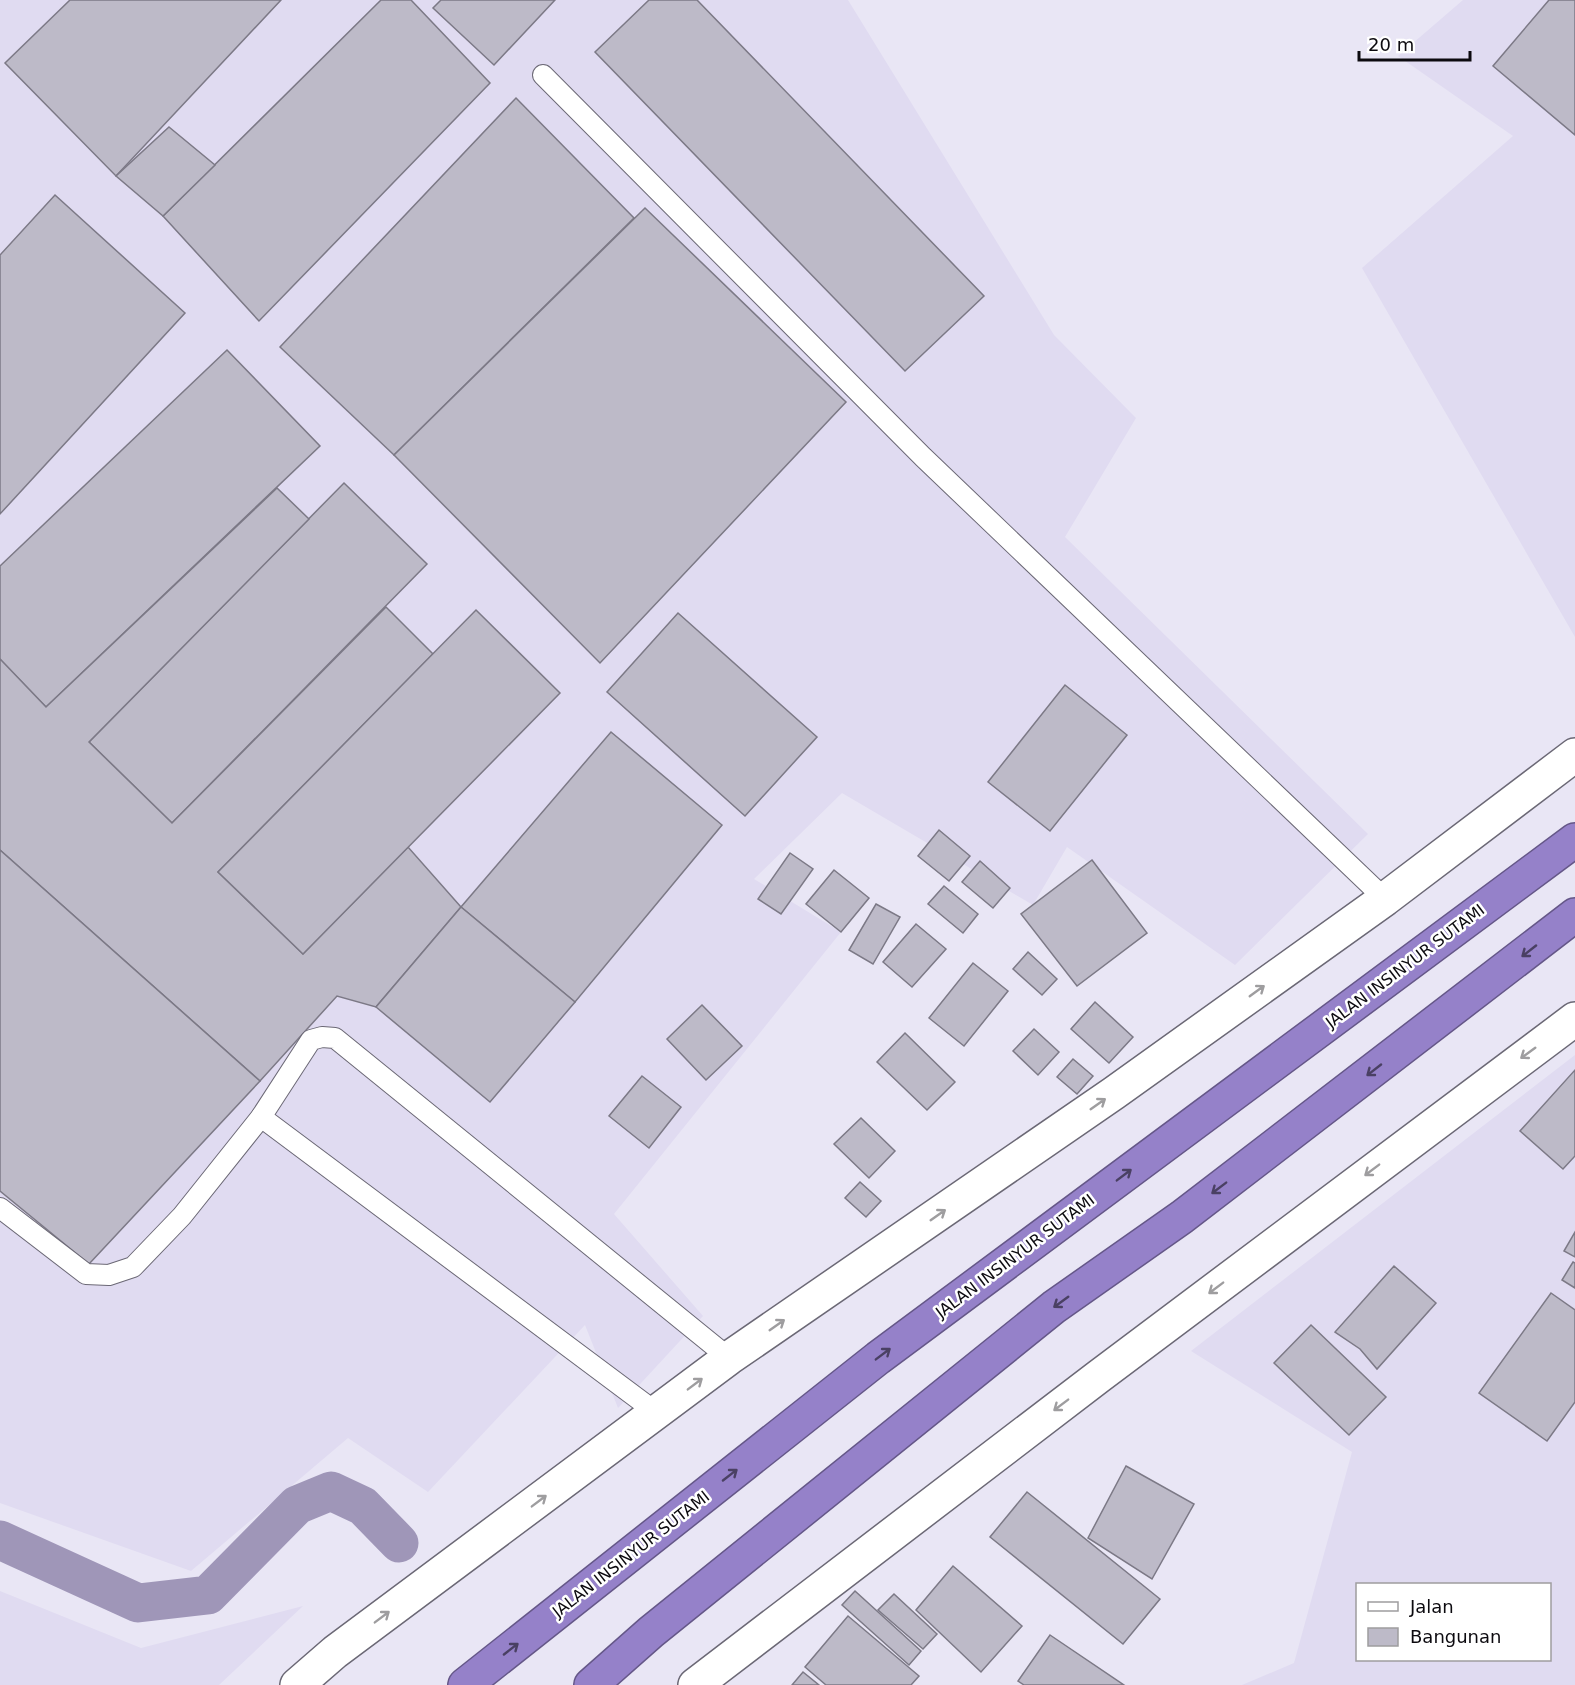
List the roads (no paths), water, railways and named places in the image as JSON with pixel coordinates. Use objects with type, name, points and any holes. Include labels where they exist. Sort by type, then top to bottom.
[{"type":"highway","name":"JALAN INSINYUR SUTAMI","points":[[465,1685],[878,1358],[1575,840]]},
{"type":"highway","points":[[591,1685],[660,1624],[1054,1307],[1182,1217],[1575,915]]},
{"type":"street","points":[[297,1685],[335,1652],[729,1358],[1114,1093],[1385,899],[1575,755]]},
{"type":"street","points":[[695,1685],[1098,1377],[1575,1019]]},
{"type":"lane","points":[[543,75],[923,457],[1385,899]]},
{"type":"lane","points":[[0,1208],[86,1274],[109,1275],[133,1267],[182,1216],[261,1117],[311,1040],[322,1037],[335,1038],[729,1358]]},
{"type":"lane","points":[[261,1117],[657,1413]]},
{"type":"waterway","points":[[0,1540],[138,1603],[208,1595],[297,1505],[331,1491],[363,1506],[399,1543]]}]
